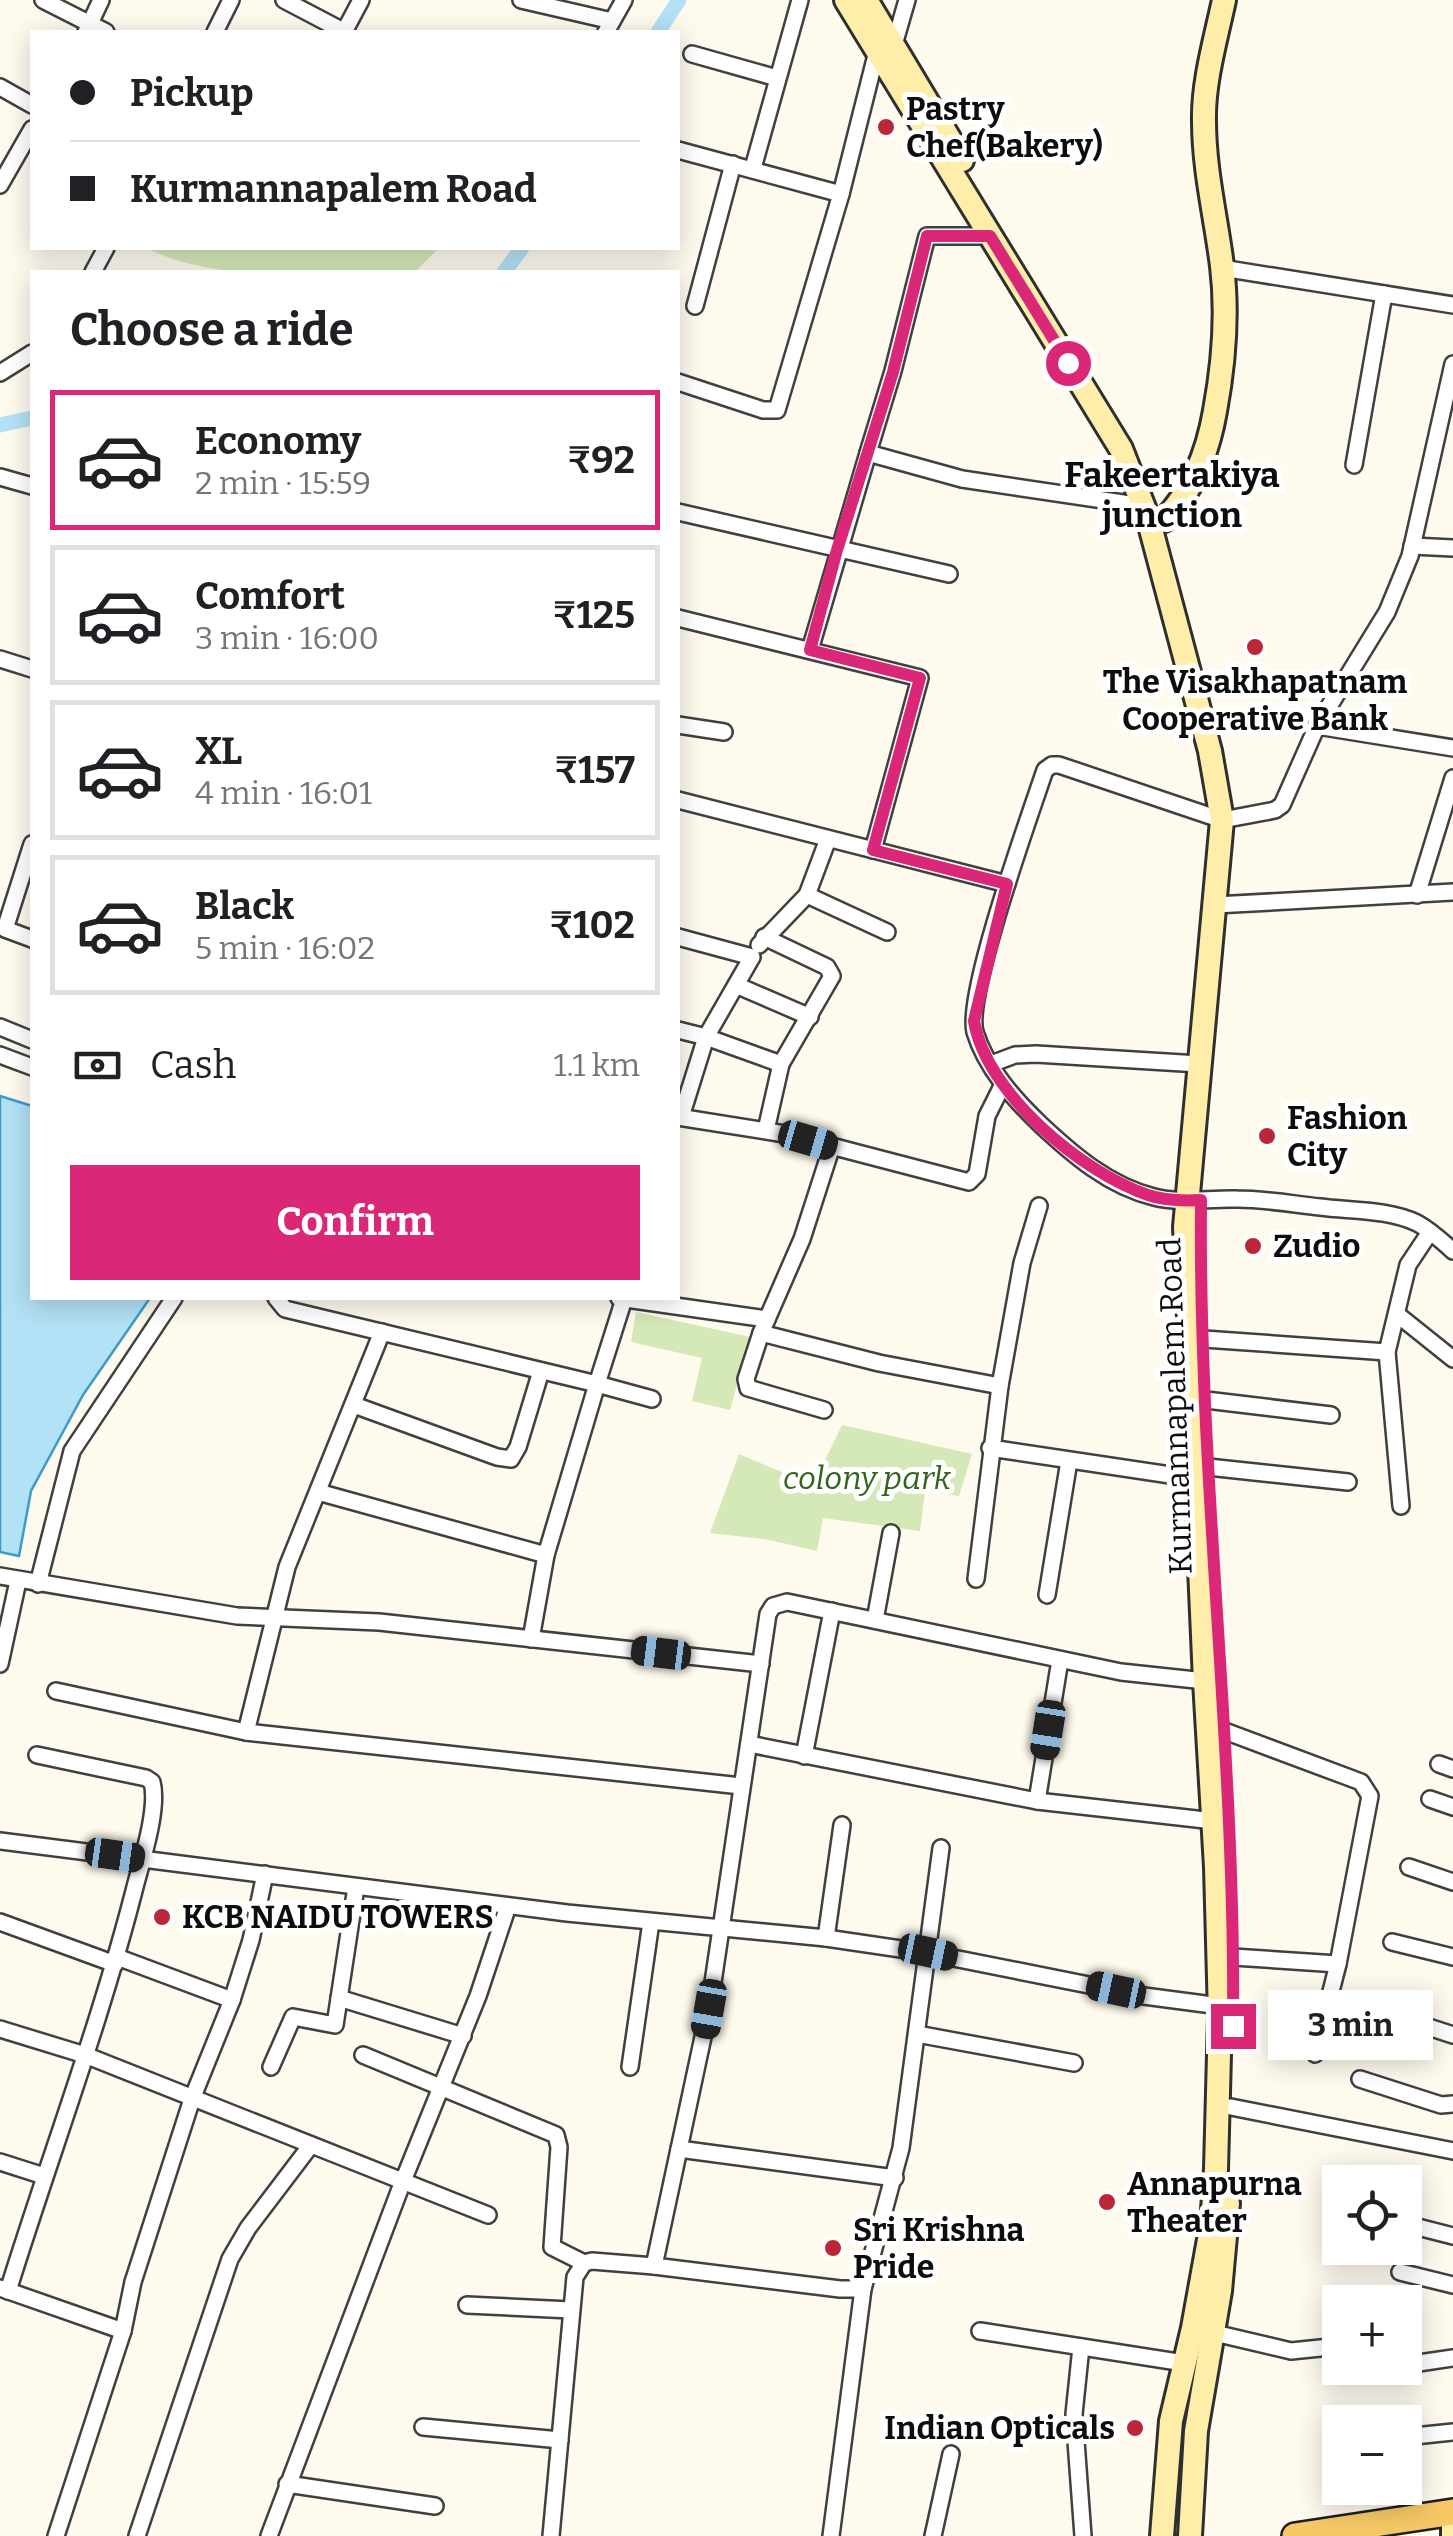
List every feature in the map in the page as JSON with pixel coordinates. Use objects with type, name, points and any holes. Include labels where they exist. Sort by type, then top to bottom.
[{"type":"main road","points":[[846,0],[886,48],[990,236],[1121,449],[1144,506],[1228,819]]},
{"type":"main road","name":"Kurmannapalem Road","points":[[866,0],[886,48],[1126,437],[1164,520],[1231,792],[1194,1200],[1206,1400],[1202,1473],[1222,1730],[1233,1957],[1231,2107],[1226,2240],[1203,2330],[1190,2536]]},
{"type":"main road","points":[[1164,520],[1189,489],[1213,420],[1226,337],[1204,116],[1224,0]]},
{"type":"main road","points":[[1162,2536],[1167,2446],[1184,2363],[1203,2330],[1212,2222],[1220,2006],[1205,1682],[1202,1473],[1186,1265],[1194,1200],[1199,1064],[1222,906]]},
{"type":"main road","points":[[1295,2536],[1453,2512],[1453,2536]]},
{"type":"street","points":[[43,0],[88,28],[102,0]]},
{"type":"street","points":[[216,30],[231,0]]},
{"type":"street","points":[[284,0],[340,30]]},
{"type":"street","points":[[345,30],[360,0]]},
{"type":"street","points":[[522,0],[609,27],[624,0]]},
{"type":"street","points":[[753,168],[800,0]]},
{"type":"street","points":[[680,383],[763,410],[777,410],[886,48],[907,0]]},
{"type":"street","points":[[692,54],[777,78]]},
{"type":"street","points":[[0,88],[30,104]]},
{"type":"street","points":[[0,186],[30,133]]},
{"type":"street","points":[[680,151],[842,194]]},
{"type":"street","points":[[695,306],[732,164]]},
{"type":"street","points":[[810,650],[893,372],[927,236],[990,236]]},
{"type":"street","points":[[1222,268],[1453,305]]},
{"type":"street","points":[[1354,465],[1384,294]]},
{"type":"street","points":[[0,372],[30,354]]},
{"type":"street","points":[[1453,364],[1412,546],[1388,612],[1317,726],[1282,805],[1275,810],[1228,819],[1052,765],[1046,770],[1007,884],[975,1006],[976,1034],[1002,1084],[1071,1153],[1098,1172],[1150,1196],[1194,1200],[1240,1198],[1386,1215],[1417,1223],[1453,1250]]},
{"type":"street","points":[[868,452],[962,480],[1144,506]]},
{"type":"street","points":[[0,478],[30,486]]},
{"type":"street","points":[[680,512],[949,574]]},
{"type":"street","points":[[1412,546],[1453,548]]},
{"type":"street","points":[[680,618],[920,678],[873,850]]},
{"type":"street","points":[[0,659],[30,668]]},
{"type":"street","points":[[680,724],[724,732]]},
{"type":"street","points":[[1317,726],[1453,748]]},
{"type":"street","points":[[1416,895],[1453,778]]},
{"type":"street","points":[[680,801],[1007,884]]},
{"type":"street","points":[[828,839],[807,896],[764,937],[706,1038],[680,1117],[766,1130],[969,1182],[977,1174],[987,1116],[1002,1084]]},
{"type":"street","points":[[30,850],[2,933],[30,939]]},
{"type":"street","points":[[1222,906],[1453,892]]},
{"type":"street","points":[[807,896],[886,932]]},
{"type":"street","points":[[764,937],[831,971],[810,1018],[781,1064],[766,1130]]},
{"type":"street","points":[[680,938],[752,957]]},
{"type":"street","points":[[736,985],[810,1018]]},
{"type":"street","points":[[0,1027],[30,1039]]},
{"type":"street","points":[[680,1031],[781,1064]]},
{"type":"street","points":[[991,1064],[1015,1054],[1199,1064]]},
{"type":"street","points":[[0,1055],[30,1066]]},
{"type":"street","points":[[824,1410],[748,1388],[746,1380],[764,1326],[802,1239],[832,1146]]},
{"type":"street","points":[[976,1579],[1000,1386],[1022,1263],[1040,1206]]},
{"type":"street","points":[[1400,1506],[1387,1352],[1408,1265],[1430,1232]]},
{"type":"street","points":[[38,1584],[72,1450],[173,1300]]},
{"type":"street","points":[[278,1300],[285,1308],[652,1400]]},
{"type":"street","points":[[531,1639],[546,1555],[621,1300]]},
{"type":"street","points":[[632,1300],[764,1326],[880,1362],[1000,1386]]},
{"type":"street","points":[[1398,1314],[1453,1359]]},
{"type":"street","points":[[246,1732],[287,1567],[382,1332]]},
{"type":"street","points":[[1204,1339],[1387,1352]]},
{"type":"street","points":[[354,1405],[497,1457],[511,1458],[518,1447],[540,1372]]},
{"type":"street","points":[[1206,1400],[1330,1416]]},
{"type":"street","points":[[990,1448],[1069,1461],[1348,1482]]},
{"type":"street","points":[[1047,1595],[1069,1461]]},
{"type":"street","points":[[318,1492],[546,1555]]},
{"type":"street","points":[[876,1620],[891,1533]]},
{"type":"street","points":[[0,1576],[236,1616],[379,1622],[761,1664]]},
{"type":"street","points":[[0,1664],[18,1580]]},
{"type":"street","points":[[654,2266],[706,2026],[768,1614],[773,1606],[787,1602],[1121,1672],[1205,1682]]},
{"type":"street","points":[[804,1756],[832,1611]]},
{"type":"street","points":[[1037,1801],[1060,1660]]},
{"type":"street","points":[[56,1691],[246,1732],[741,1786]]},
{"type":"street","points":[[1222,1730],[1361,1782],[1368,1789],[1371,1804],[1315,2054]]},
{"type":"street","points":[[749,1744],[1037,1801],[1214,1821]]},
{"type":"street","points":[[36,1756],[152,1782],[154,1795],[143,1859],[116,1960],[4,2289],[123,2331]]},
{"type":"street","points":[[1430,1799],[1453,1807]]},
{"type":"street","points":[[826,1938],[842,1825]]},
{"type":"street","points":[[0,1841],[508,1906],[826,1938],[928,1952],[1144,1996],[1220,2006]]},
{"type":"street","points":[[831,2536],[863,2289],[895,2178],[941,1848]]},
{"type":"street","points":[[1409,1867],[1453,1882]]},
{"type":"street","points":[[56,2536],[123,2331],[133,2282],[192,2099],[232,2000],[251,1940],[265,1874]]},
{"type":"street","points":[[271,2067],[293,2018],[335,2025],[356,1887]]},
{"type":"street","points":[[268,2536],[402,2182],[463,2036],[508,1906]]},
{"type":"street","points":[[0,1922],[232,2000]]},
{"type":"street","points":[[630,2067],[650,1922]]},
{"type":"street","points":[[1392,1942],[1453,1957]]},
{"type":"street","points":[[1233,1957],[1338,1964]]},
{"type":"street","points":[[339,1998],[463,2036]]},
{"type":"street","points":[[1376,2010],[1453,2034]]},
{"type":"street","points":[[0,2029],[85,2056],[488,2214]]},
{"type":"street","points":[[916,2034],[1074,2064]]},
{"type":"street","points":[[363,2056],[556,2134],[559,2147],[552,2247],[584,2263],[654,2266],[863,2289]]},
{"type":"street","points":[[1360,2079],[1442,2105],[1453,2104]]},
{"type":"street","points":[[1231,2107],[1453,2150]]},
{"type":"street","points":[[137,2536],[230,2258],[311,2146]]},
{"type":"street","points":[[680,2149],[895,2178]]},
{"type":"street","points":[[0,2162],[44,2176]]},
{"type":"street","points":[[1422,2228],[1453,2236]]},
{"type":"street","points":[[551,2536],[571,2310],[575,2277],[584,2263]]},
{"type":"street","points":[[1400,2272],[1453,2285]]},
{"type":"street","points":[[467,2305],[571,2310]]},
{"type":"street","points":[[980,2330],[1184,2363]]},
{"type":"street","points":[[1203,2330],[1290,2351],[1322,2348]]},
{"type":"street","points":[[1081,2346],[1074,2414],[1083,2536]]},
{"type":"street","points":[[1422,2363],[1453,2358]]},
{"type":"street","points":[[423,2428],[560,2440]]},
{"type":"street","points":[[1422,2435],[1453,2432]]},
{"type":"street","points":[[933,2536],[952,2454]]},
{"type":"street","points":[[287,2484],[435,2506]]},
{"type":"green space","points":[[151,250],[437,250],[417,270],[226,270],[176,260]]},
{"type":"green space","points":[[636,1312],[750,1337],[730,1410],[692,1401],[702,1358],[631,1342]]},
{"type":"green space","name":"colony park","points":[[842,1425],[972,1454],[959,1496],[925,1491],[920,1531],[823,1518],[817,1551],[765,1539],[710,1533],[739,1454],[813,1485]]},
{"type":"water","points":[[0,1096],[30,1105],[30,1300],[149,1300],[83,1395],[31,1491],[19,1556],[0,1552]]},
{"type":"waterway","points":[[659,30],[679,0]]},
{"type":"waterway","points":[[506,270],[520,250]]},
{"type":"waterway","points":[[0,425],[30,418]]},
{"type":"place","name":"Pastry Chef(Bakery)","points":[[886,127]]},
{"type":"place","name":"The Visakhapatnam Cooperative Bank","points":[[1255,647]]},
{"type":"place","name":"Fashion City","points":[[1267,1136]]},
{"type":"place","name":"Zudio","points":[[1253,1246]]},
{"type":"place","name":"KCB NAIDU TOWERS","points":[[162,1917]]},
{"type":"place","name":"Annapurna Theater","points":[[1107,2202]]},
{"type":"place","name":"Sri Krishna Pride","points":[[833,2248]]},
{"type":"place","name":"Indian Opticals","points":[[1135,2428]]},
{"type":"district","name":"Fakeertakiya junction","points":[[1172,495]]},
{"type":"route","points":[[1068,363],[990,236],[927,236],[893,372],[810,650],[920,678],[873,850],[1007,884],[974,1021],[976,1034],[1002,1084],[1071,1153],[1098,1172],[1150,1196],[1201,1200],[1209,1483],[1232,1886],[1233,2026]]}]
